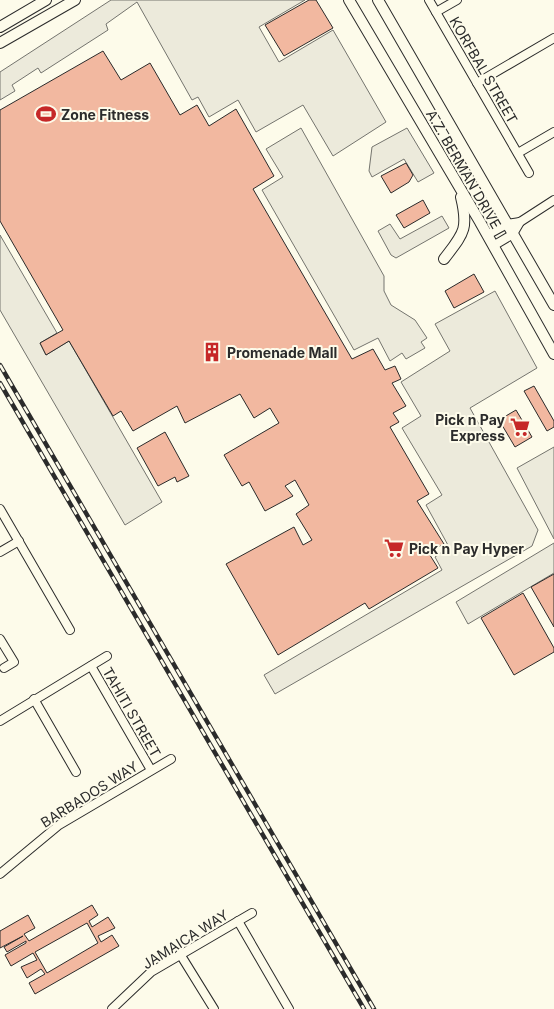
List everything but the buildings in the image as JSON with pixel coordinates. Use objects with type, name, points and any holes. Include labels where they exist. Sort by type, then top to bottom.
[{"type":"main road","points":[[0,27],[46,0]]},
{"type":"main road","points":[[0,43],[74,0]]},
{"type":"main road","name":"A.Z. BERMAN DRIVE","points":[[349,0],[554,354]]},
{"type":"main road","name":"A.Z. BERMAN DRIVE","points":[[378,0],[554,305]]},
{"type":"main road","points":[[444,259],[462,235],[464,226],[465,217],[459,189]]},
{"type":"street","name":"KORFBAL STREET","points":[[429,0],[529,173]]},
{"type":"street","points":[[436,12],[457,0]]},
{"type":"street","points":[[477,83],[554,38]]},
{"type":"street","points":[[518,153],[554,132]]},
{"type":"street","points":[[486,235],[507,224],[520,222],[554,200]]},
{"type":"street","points":[[493,246],[513,234],[520,222]]},
{"type":"street","points":[[0,508],[70,630]]},
{"type":"street","points":[[0,552],[19,540]]},
{"type":"street","points":[[0,639],[14,662],[4,668]]},
{"type":"street","points":[[0,721],[108,656]]},
{"type":"street","name":"TAHITI STREET","points":[[91,666],[152,770]]},
{"type":"street","points":[[34,699],[76,772]]},
{"type":"street","name":"BARBADOS WAY","points":[[0,874],[59,825],[171,759]]},
{"type":"street","name":"JAMAICA WAY","points":[[112,1009],[151,972],[252,913]]},
{"type":"street","points":[[238,921],[289,1009]]},
{"type":"street","points":[[180,954],[214,1009]]},
{"type":"shaded area","points":[[111,0],[305,0],[259,27],[279,62],[333,30],[386,122],[333,156],[303,105],[256,132],[238,100],[209,117],[198,97],[192,100],[137,2],[106,24],[108,30],[41,73],[38,68],[12,85],[15,91],[0,100],[0,72]]},
{"type":"shaded area","points":[[301,128],[384,276],[384,291],[391,305],[415,320],[427,338],[421,342],[425,348],[406,359],[402,353],[390,361],[378,338],[354,350],[262,190],[283,177],[266,149]]},
{"type":"shaded area","points":[[407,128],[434,173],[418,182],[404,159],[372,177],[369,171],[372,147]]},
{"type":"shaded area","points":[[442,216],[449,228],[396,258],[391,255],[378,231],[390,224],[400,239]]},
{"type":"shaded area","points":[[0,235],[57,333],[40,343],[46,355],[69,341],[162,502],[125,525],[0,310]]},
{"type":"shaded area","points":[[495,291],[537,368],[470,408],[538,530],[532,546],[275,694],[264,675],[442,570],[435,557],[449,547],[426,505],[442,495],[402,428],[421,416],[401,382],[450,351],[435,324]]},
{"type":"shaded area","points":[[554,447],[554,539],[517,468]]},
{"type":"shaded area","points":[[554,543],[554,573],[468,624],[456,602]]},
{"type":"railway","points":[[0,365],[374,1009]]},
{"type":"railway","points":[[0,383],[364,1009]]},
{"type":"place","name":"Zone Fitness","points":[[46,114]]},
{"type":"place","name":"Promenade Mall","points":[[212,352]]},
{"type":"place","name":"Pick n Pay Express","points":[[520,427]]},
{"type":"place","name":"Pick n Pay Hyper","points":[[394,548]]}]
